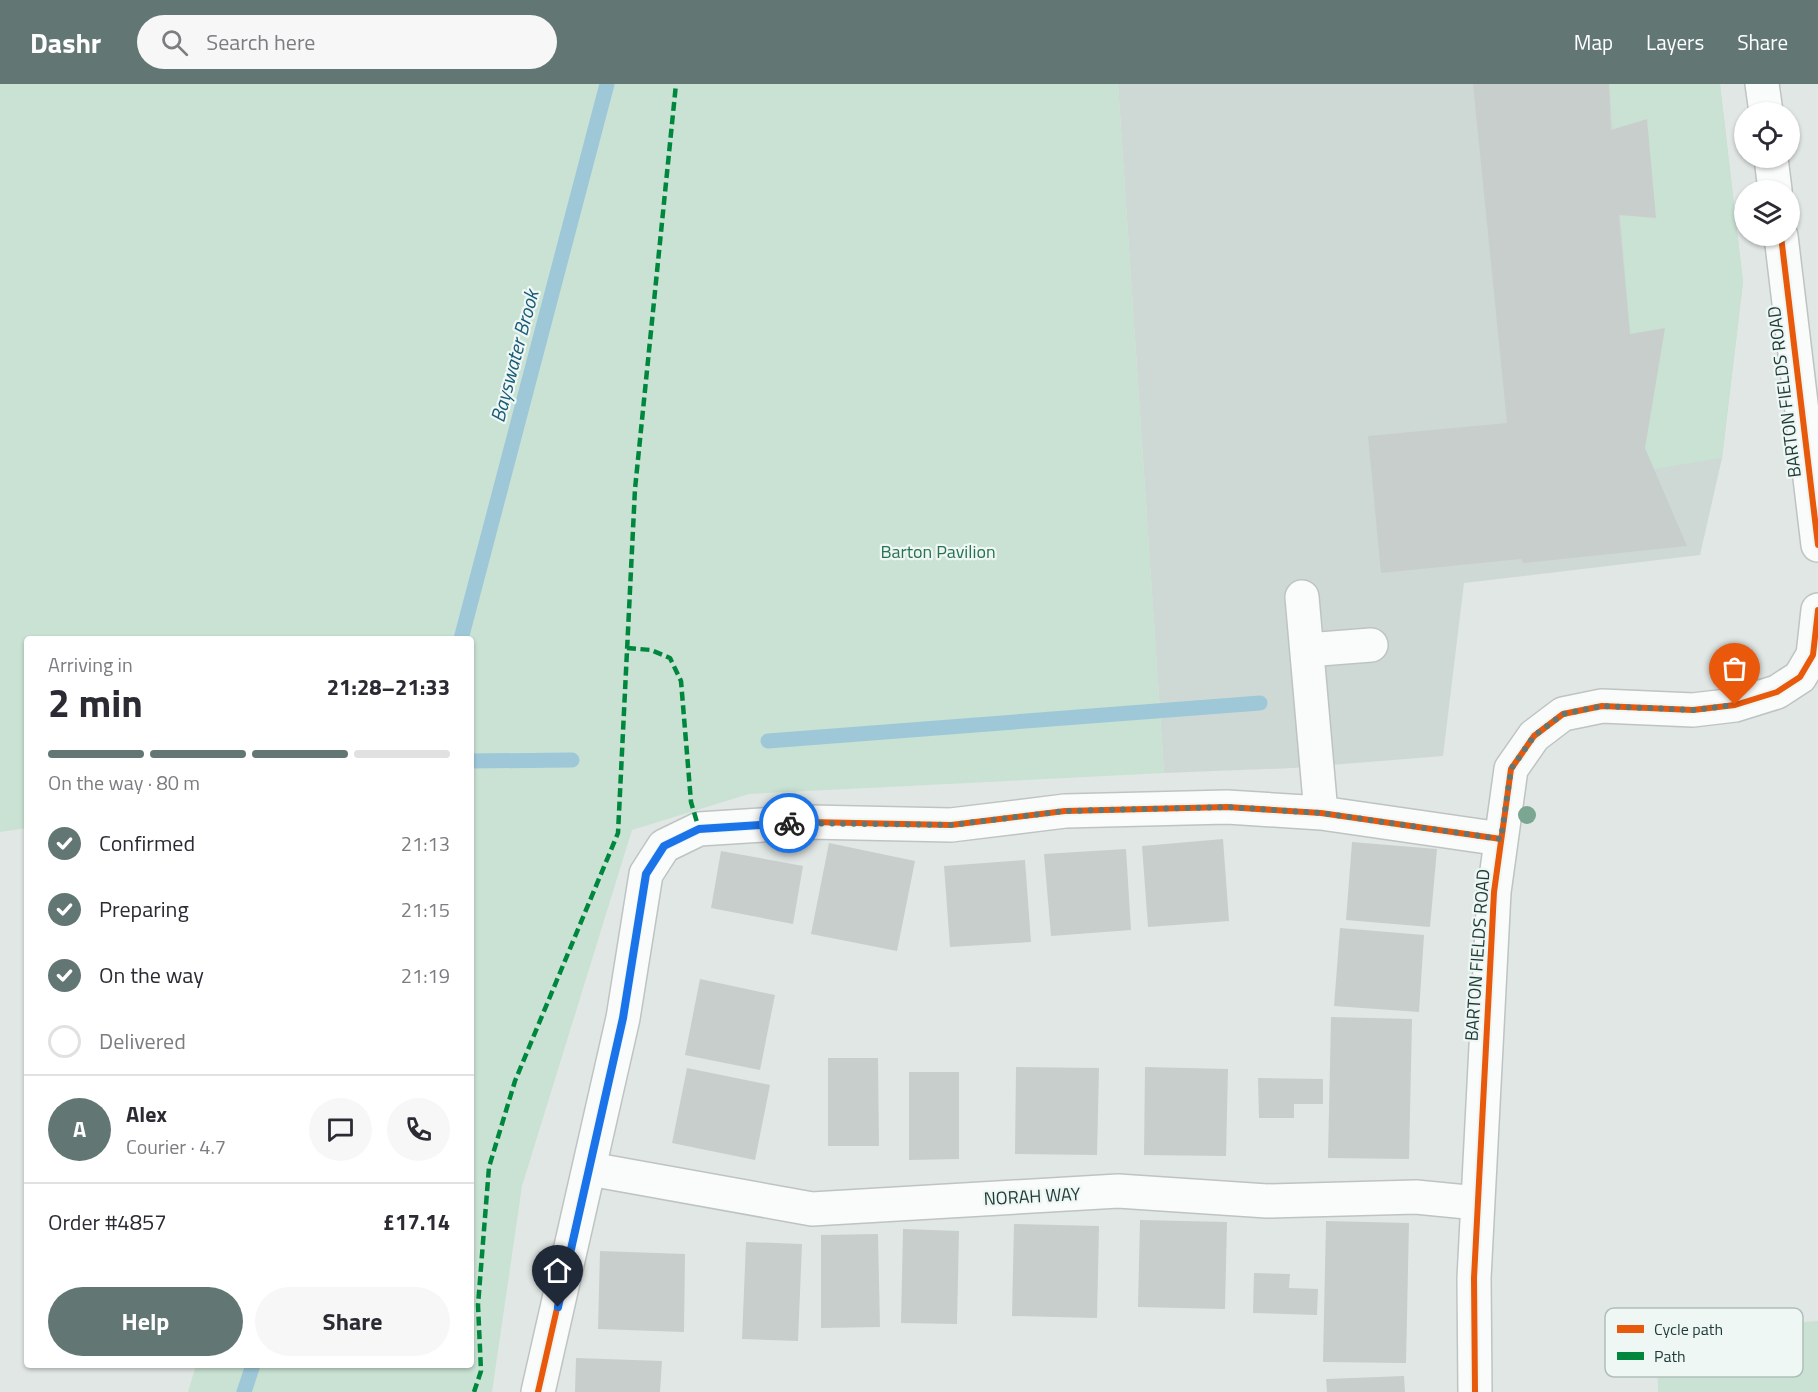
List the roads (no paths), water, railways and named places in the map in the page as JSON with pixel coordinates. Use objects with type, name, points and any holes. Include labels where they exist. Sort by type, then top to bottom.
[{"type":"street","points":[[1762,84],[1765,102]]},
{"type":"street","name":"BARTON FIELDS ROAD","points":[[1782,246],[1818,539]]},
{"type":"street","points":[[1302,597],[1321,813]]},
{"type":"street","name":"BARTON FIELDS ROAD","points":[[1475,1392],[1477,1203],[1494,892],[1511,769],[1534,736],[1563,714],[1602,706],[1693,710],[1735,705],[1777,692],[1800,677],[1813,655],[1818,610]]},
{"type":"street","points":[[1307,650],[1371,645]]},
{"type":"street","points":[[538,1392],[623,1018],[646,874],[664,846],[699,829],[810,822],[951,825],[1065,811],[1227,807],[1321,813],[1501,839]]},
{"type":"street","name":"NORAH WAY","points":[[590,1169],[812,1209],[1118,1191],[1267,1201],[1416,1197],[1477,1203]]},
{"type":"waterway","name":"Bayswater Brook","points":[[462,636],[607,84]]},
{"type":"waterway","points":[[768,741],[1260,703]]},
{"type":"waterway","points":[[474,761],[572,760]]},
{"type":"waterway","name":"Bayswater Brook","points":[[244,1392],[252,1368]]},
{"type":"park label","name":"Barton Pavilion","points":[[938,551]]}]
